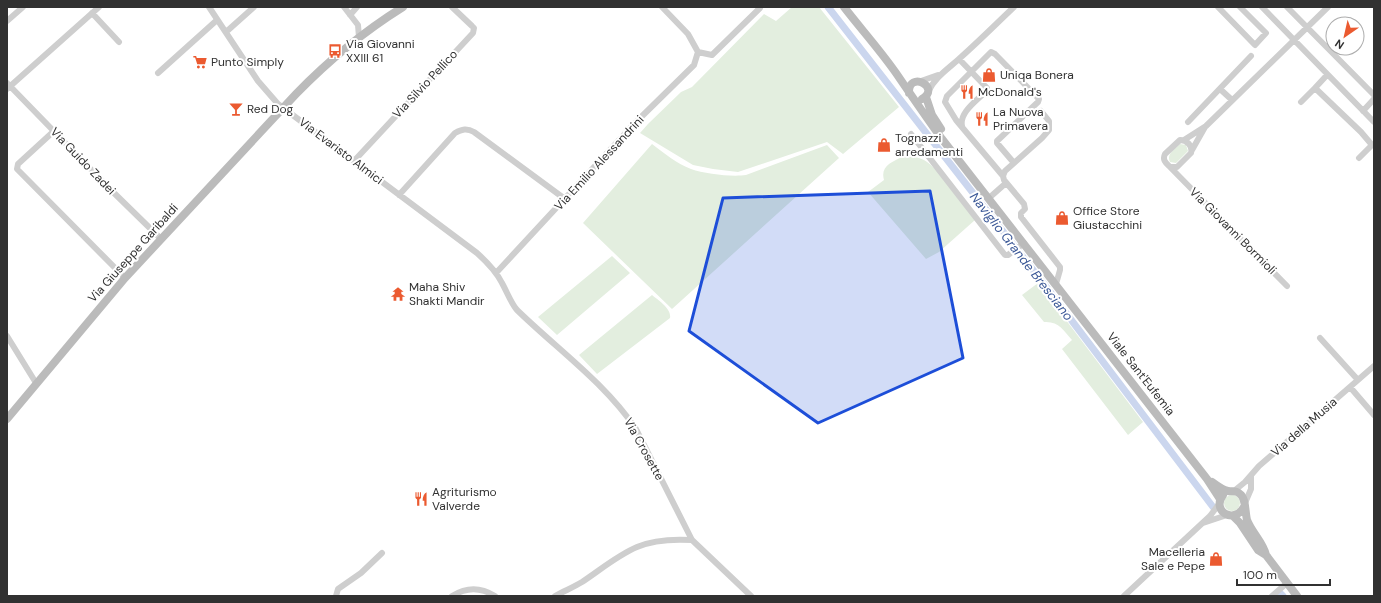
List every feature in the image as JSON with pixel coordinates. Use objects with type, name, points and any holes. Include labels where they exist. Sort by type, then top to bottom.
[{"type":"main road","name":"Via Giuseppe Garibaldi","points":[[7,419],[160,238],[283,108],[325,65],[371,28],[403,7]]},
{"type":"main road","name":"Viale Sant'Eufemia","points":[[844,7],[895,71],[933,127],[962,162],[1022,245],[1056,284],[1208,479],[1220,502],[1221,510],[1230,515],[1240,524],[1258,550],[1266,555]]},
{"type":"main road","points":[[895,71],[918,82],[910,88],[912,96],[922,100],[927,94]]},
{"type":"main road","name":"Viale Sant'Eufemia","points":[[918,82],[925,84],[932,115],[962,162]]},
{"type":"main road","name":"Viale Sant'Eufemia","points":[[1208,479],[1240,494],[1248,523],[1263,546],[1266,555],[1297,596]]},
{"type":"main road","points":[[1220,502],[1223,494],[1231,491]]},
{"type":"main road","points":[[1230,515],[1241,512],[1244,505]]},
{"type":"street","points":[[7,21],[23,7]]},
{"type":"street","points":[[8,86],[98,7]]},
{"type":"street","name":"Via Evaristo Almici","points":[[209,7],[258,81],[283,108],[477,253],[496,273]]},
{"type":"street","points":[[226,32],[254,7]]},
{"type":"street","points":[[344,7],[358,25],[359,37]]},
{"type":"street","points":[[350,15],[358,7]]},
{"type":"street","name":"Via Silvio Pellico","points":[[354,161],[474,31],[472,26],[452,7]]},
{"type":"street","points":[[662,7],[688,34],[698,52],[712,55],[760,8],[758,7]]},
{"type":"street","points":[[927,94],[934,82],[942,73],[1014,7]]},
{"type":"street","points":[[1218,7],[1255,45],[1266,34],[1240,7]]},
{"type":"street","points":[[1262,7],[1374,122]]},
{"type":"street","points":[[1287,7],[1374,95]]},
{"type":"street","points":[[1206,126],[1191,153],[1177,167],[1170,167],[1165,162],[1165,154],[1178,142],[1184,140],[1206,126],[1328,7]]},
{"type":"street","points":[[92,13],[119,42]]},
{"type":"street","points":[[158,73],[217,20]]},
{"type":"street","points":[[358,25],[371,28]]},
{"type":"street","name":"Via Emilio Alessandrini","points":[[496,273],[633,125],[694,65],[698,52]]},
{"type":"street","points":[[1014,163],[997,143],[997,141],[1038,102],[1038,97],[994,52],[990,53],[972,71],[946,98],[945,102],[956,120],[1003,176],[1006,183],[1024,204],[1025,208],[1021,212],[1021,217],[1060,267],[1056,284]]},
{"type":"street","points":[[1188,122],[1251,56]]},
{"type":"street","points":[[959,59],[987,86],[987,90],[963,115],[961,122],[962,126]]},
{"type":"street","points":[[918,82],[942,73]]},
{"type":"street","points":[[1301,102],[1327,75]]},
{"type":"street","name":"Via Guido Zadei","points":[[8,86],[160,238]]},
{"type":"street","points":[[1315,88],[1361,132],[1372,145],[1359,158]]},
{"type":"street","points":[[1220,89],[1232,100]]},
{"type":"street","points":[[1363,110],[1374,99]]},
{"type":"street","points":[[1003,176],[1005,171],[1049,130],[1049,121],[1041,111]]},
{"type":"street","points":[[952,112],[956,115],[963,115]]},
{"type":"street","points":[[399,195],[455,134],[466,129],[474,132],[565,199]]},
{"type":"street","points":[[54,131],[18,164],[17,169],[125,278]]},
{"type":"street","points":[[911,134],[1004,254],[1007,255],[1022,245]]},
{"type":"street","points":[[1184,140],[1191,146],[1192,150]]},
{"type":"street","name":"Via Giovanni Bormioli","points":[[1170,167],[1287,286]]},
{"type":"street","name":"Via Giovanni Bormioli","points":[[1177,167],[1177,172],[1180,176]]},
{"type":"street","points":[[989,198],[1006,183]]},
{"type":"street","name":"Via Crosette","points":[[496,273],[516,308],[595,381],[628,417],[636,429],[692,540],[751,596]]},
{"type":"street","points":[[7,336],[36,383]]},
{"type":"street","points":[[1320,338],[1358,380]]},
{"type":"street","name":"Via della Musia","points":[[1231,491],[1251,476],[1259,466],[1374,366]]},
{"type":"street","points":[[1350,387],[1374,415]]},
{"type":"street","points":[[1244,505],[1251,490],[1251,476]]},
{"type":"street","points":[[1124,596],[1199,524],[1210,516],[1220,502]]},
{"type":"street","points":[[1199,524],[1230,515]]},
{"type":"street","points":[[555,596],[581,583],[638,546],[681,539],[692,540]]},
{"type":"street","points":[[336,596],[338,589],[361,573],[382,553]]},
{"type":"street","points":[[1272,596],[1287,583]]},
{"type":"street","points":[[452,596],[472,588],[482,590],[495,596]]},
{"type":"highlighted area","points":[[930,191],[963,358],[818,423],[689,331],[723,198]]},
{"type":"green space","points":[[792,7],[819,7],[899,107],[843,154],[827,142],[738,172],[693,165],[640,133],[681,92],[692,87],[764,14],[776,21]]},
{"type":"green space","points":[[652,144],[686,167],[711,174],[746,175],[827,145],[839,158],[672,309],[583,223]]},
{"type":"green space","points":[[1180,144],[1186,145],[1188,151],[1176,163],[1170,162],[1170,154]]},
{"type":"green space","points":[[902,157],[919,158],[930,164],[943,178],[975,220],[939,252],[926,259],[868,192],[884,180],[883,175],[885,168]]},
{"type":"green space","points":[[612,256],[630,273],[557,335],[538,317]]},
{"type":"green space","points":[[1038,283],[1143,422],[1128,435],[1062,349],[1072,340],[1057,325],[1044,322],[1022,295]]},
{"type":"green space","points":[[652,295],[667,308],[670,318],[597,374],[579,355]]},
{"type":"green space","points":[[1229,495],[1235,495],[1240,500],[1238,509],[1235,511],[1229,511],[1224,506],[1224,500]]},
{"type":"waterway","name":"Naviglio Grande Bresciano","points":[[828,7],[1044,284],[1213,507]]},
{"type":"place","name":"Via Giovanni XXIII 61","points":[[335,51]]},
{"type":"place","name":"Punto Simply","points":[[200,62]]},
{"type":"place","name":"Uniqa Bonera","points":[[989,75]]},
{"type":"place","name":"McDonald's","points":[[967,92]]},
{"type":"place","name":"Red Dog","points":[[236,109]]},
{"type":"place","name":"La Nuova Primavera","points":[[982,119]]},
{"type":"place","name":"Tognazzi arredamenti","points":[[884,145]]},
{"type":"place","name":"Office Store Giustacchini","points":[[1062,218]]},
{"type":"place","name":"Maha Shiv Shakti Mandir","points":[[398,294]]},
{"type":"place","name":"Agriturismo Valverde","points":[[421,499]]},
{"type":"place","name":"Macelleria Sale e Pepe","points":[[1216,559]]}]
